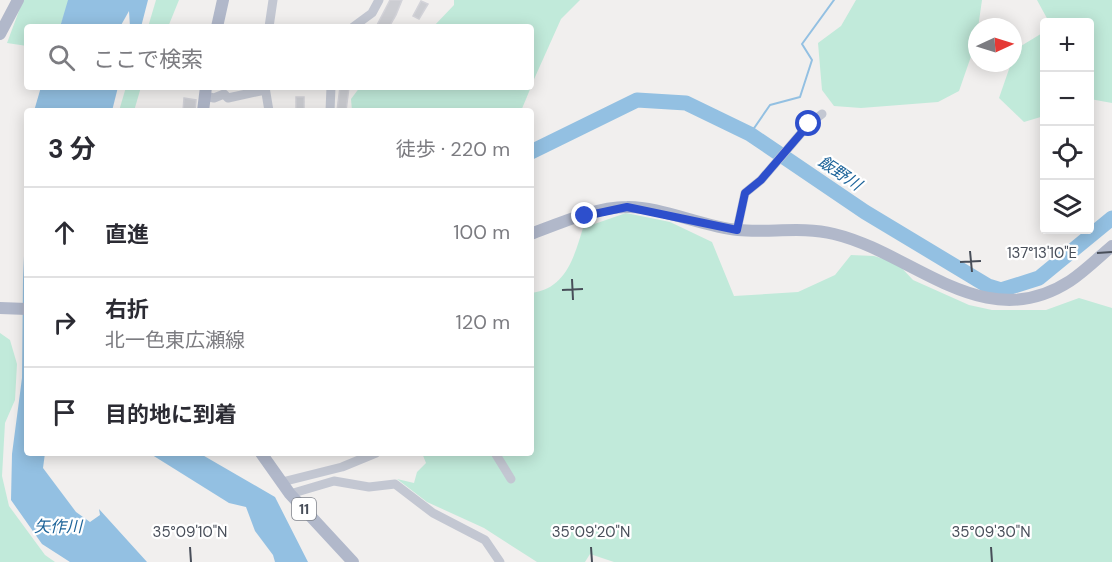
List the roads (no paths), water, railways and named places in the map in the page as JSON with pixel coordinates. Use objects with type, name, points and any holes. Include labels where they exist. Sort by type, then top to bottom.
[{"type":"main road","points":[[0,34],[18,0]]},
{"type":"main road","points":[[218,24],[223,0]]},
{"type":"main road","points":[[203,108],[205,92]]},
{"type":"main road","points":[[534,233],[585,216],[627,207],[737,230],[832,233],[892,254],[929,277],[963,292],[988,299],[1009,301],[1044,293],[1070,281],[1112,246]]},
{"type":"main road","points":[[0,308],[24,309]]},
{"type":"main road","name":"11","points":[[263,456],[290,494],[353,562]]},
{"type":"street","points":[[269,24],[273,0]]},
{"type":"street","points":[[357,24],[372,13],[380,0]]},
{"type":"street","points":[[205,92],[214,98],[224,94],[228,98],[261,90]]},
{"type":"street","points":[[265,90],[268,108]]},
{"type":"street","points":[[330,108],[331,90]]},
{"type":"street","points":[[737,230],[745,193],[761,180],[809,124],[822,114]]},
{"type":"street","points":[[282,482],[342,467],[369,456]]},
{"type":"street","points":[[497,456],[511,479]]},
{"type":"street","points":[[290,494],[334,481],[369,487],[395,484],[433,513],[486,540],[500,562]]},
{"type":"water","points":[[68,0],[148,0],[142,24],[130,24],[129,11],[122,24],[61,24]]},
{"type":"water","points":[[40,90],[117,90],[113,108],[35,108]]},
{"type":"water","name":"矢作川","points":[[24,256],[24,456],[45,456],[43,468],[76,512],[90,522],[100,515],[99,509],[147,562],[70,562],[42,544],[11,500],[12,454],[22,378]]},
{"type":"water","points":[[154,456],[204,456],[275,497],[308,562],[275,562],[273,555],[255,531],[246,507],[229,503]]},
{"type":"waterway","points":[[750,134],[770,105],[800,97],[812,60],[802,44],[834,0]]},
{"type":"waterway","name":"飯野川","points":[[534,151],[637,100],[686,103],[750,134],[865,212],[988,286],[1001,290],[1039,278],[1112,218]]}]
